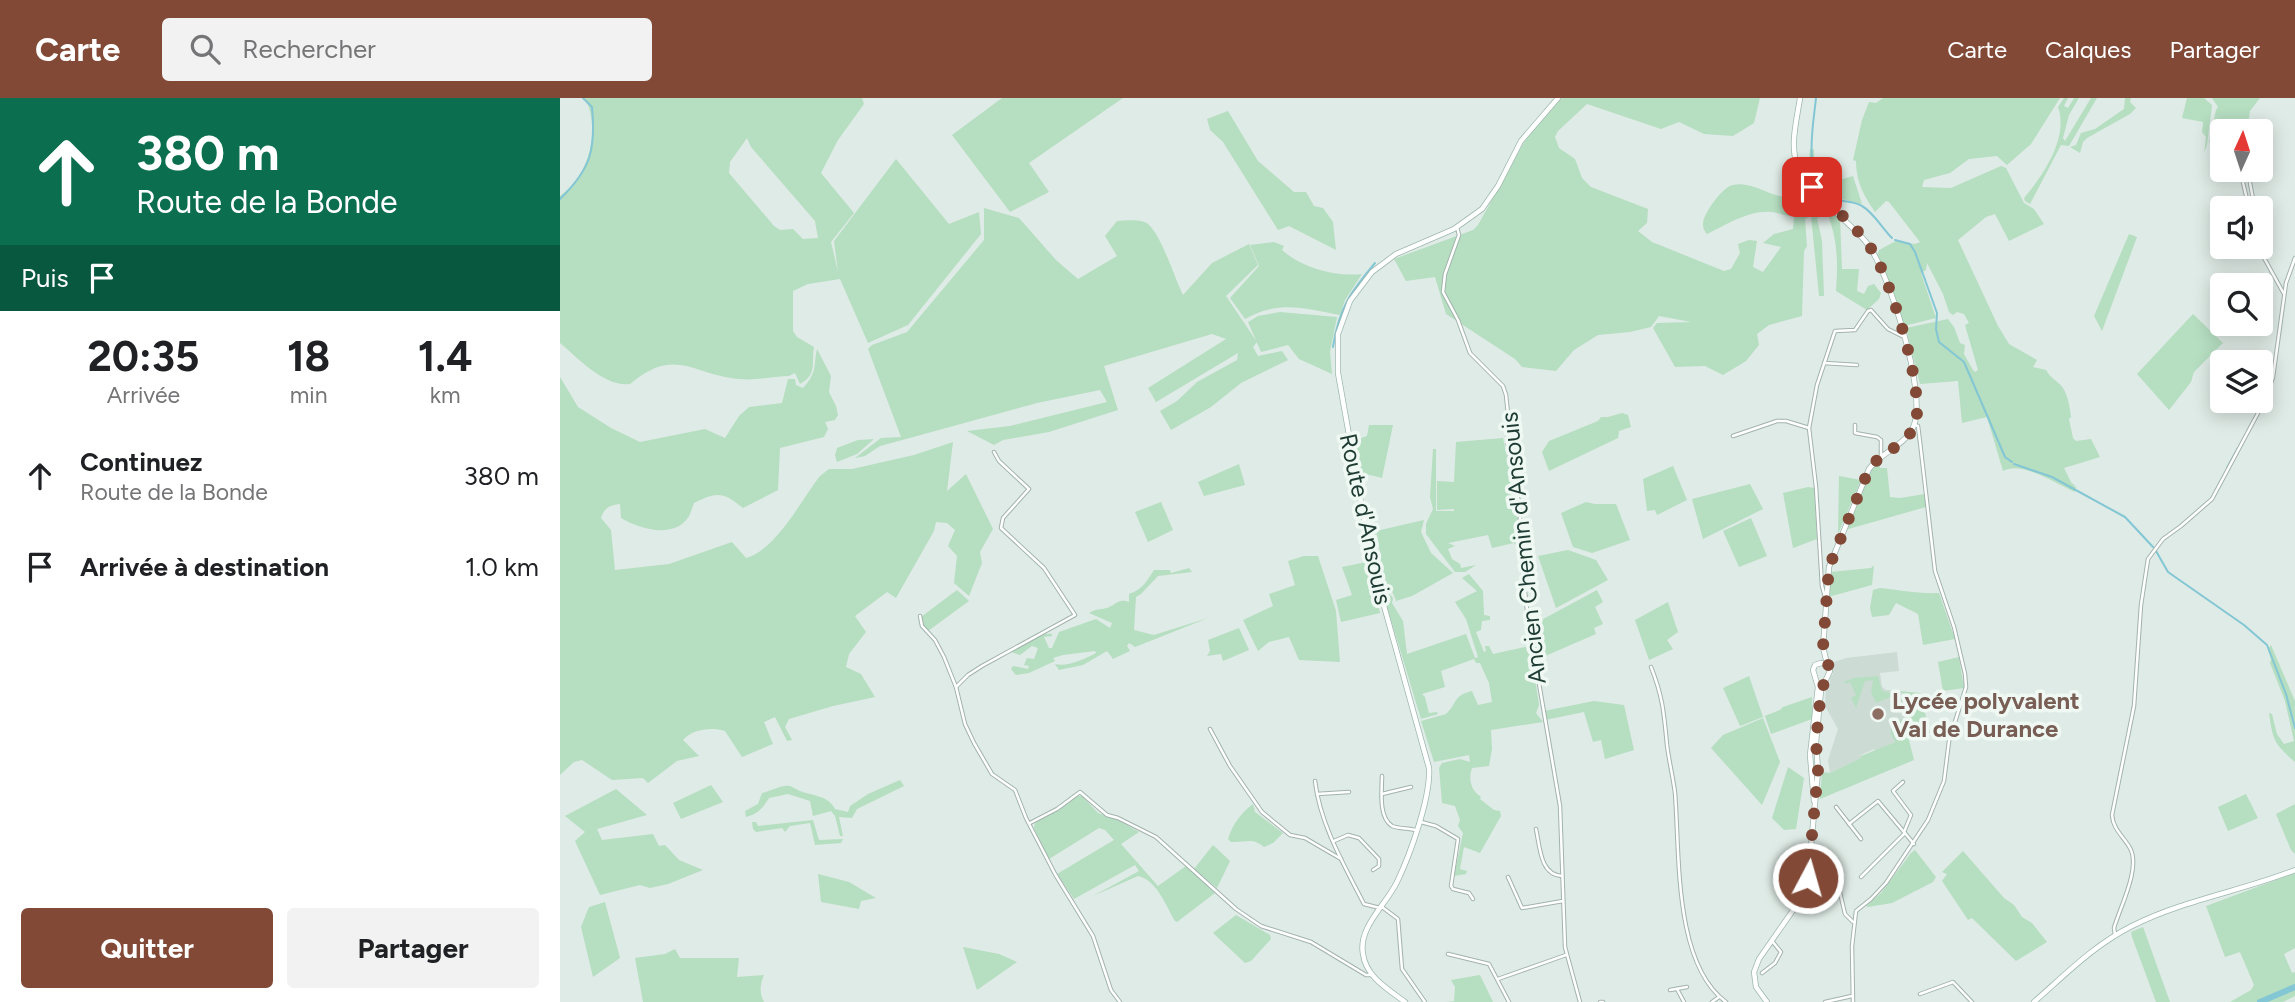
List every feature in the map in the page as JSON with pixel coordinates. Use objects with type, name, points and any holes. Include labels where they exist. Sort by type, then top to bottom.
[{"type":"main road","name":"Route d'Ansouis","points":[[1372,975],[1363,957],[1363,939],[1396,885],[1428,792],[1429,768],[1371,559],[1338,373],[1337,347],[1345,313],[1355,292],[1372,272],[1396,254],[1473,217],[1487,203],[1521,141],[1558,98]]},
{"type":"main road","points":[[1766,1002],[1756,987],[1754,971],[1759,959],[1796,906],[1807,883],[1818,771],[1816,742],[1821,690],[1830,671],[1823,647],[1829,567],[1869,469],[1881,455],[1912,431],[1917,407],[1913,370],[1904,337],[1874,253],[1865,240],[1812,187],[1797,164],[1794,148],[1800,98]]},
{"type":"main road","points":[[1814,801],[1810,759],[1818,687],[1813,670],[1823,647]]},
{"type":"main road","points":[[1817,663],[1826,664]]},
{"type":"main road","points":[[1816,678],[1825,678]]},
{"type":"main road","points":[[2034,1002],[2080,961],[2115,935],[2161,914],[2295,870]]},
{"type":"main road","points":[[1372,975],[1405,1002]]},
{"type":"street","points":[[2250,183],[2252,196]]},
{"type":"street","name":"Ancien Chemin d'Ansouis","points":[[1457,227],[1459,235],[1445,274],[1443,292],[1461,326],[1470,353],[1503,386],[1506,396],[1507,441],[1520,508],[1520,547],[1528,619],[1540,703],[1560,806],[1566,955],[1579,1001]]},
{"type":"street","points":[[2115,935],[2114,928],[2134,866],[2130,849],[2115,829],[2112,815],[2134,706],[2146,566],[2158,543],[2212,499],[2265,400],[2273,377],[2284,293],[2295,258]]},
{"type":"street","points":[[2265,259],[2284,293]]},
{"type":"street","points":[[1825,597],[1809,428],[1816,385],[1835,331],[1855,330],[1868,311],[1871,310],[1888,329],[1904,337]]},
{"type":"street","points":[[1824,363],[1857,365]]},
{"type":"street","points":[[1733,436],[1777,421],[1809,428]]},
{"type":"street","points":[[1855,425],[1855,433],[1881,440],[1881,455]]},
{"type":"street","points":[[1853,1002],[1856,911],[1886,883],[1928,820],[1944,781],[1949,741],[1966,680],[1954,627],[1935,571],[1919,431],[1915,425]]},
{"type":"street","points":[[1912,431],[1919,431]]},
{"type":"street","points":[[956,687],[982,666],[1076,615],[1044,568],[1001,528],[1003,518],[1029,489],[999,461],[994,452]]},
{"type":"street","points":[[920,616],[922,626],[935,640],[944,657],[956,687],[965,724],[974,743],[992,774],[1015,790],[1055,874],[1093,936],[1111,990],[1120,1002]]},
{"type":"street","points":[[1651,667],[1665,711],[1675,800],[1680,904],[1698,962],[1719,997],[1726,1002]]},
{"type":"street","points":[[1210,729],[1230,766],[1262,812],[1290,835],[1305,838],[1341,859]]},
{"type":"street","points":[[1382,776],[1383,812],[1389,823],[1415,830]]},
{"type":"street","points":[[1315,781],[1319,806],[1341,859],[1364,904],[1381,907],[1398,919],[1402,969],[1426,1002]]},
{"type":"street","points":[[1861,877],[1904,832],[1911,815],[1893,791],[1903,782]]},
{"type":"street","points":[[1382,794],[1410,787]]},
{"type":"street","points":[[1030,824],[1080,792],[1107,815],[1156,837],[1236,909],[1261,926],[1280,933],[1293,934],[1366,975],[1372,975]]},
{"type":"street","points":[[1317,794],[1349,792]]},
{"type":"street","points":[[1849,824],[1878,801],[1914,844]]},
{"type":"street","points":[[1836,807],[1861,839]]},
{"type":"street","points":[[1418,821],[1436,826],[1458,839],[1451,886],[1469,893],[1473,899]]},
{"type":"street","points":[[1536,829],[1546,870],[1552,875],[1562,876]]},
{"type":"street","points":[[1334,841],[1348,835],[1364,842],[1379,859],[1379,866],[1373,870]]},
{"type":"street","points":[[1834,867],[1845,914],[1854,922]]},
{"type":"street","points":[[1866,873],[1870,878]]},
{"type":"street","points":[[1508,877],[1522,908],[1563,901]]},
{"type":"street","points":[[1762,973],[1775,963],[1781,952],[1772,940]]},
{"type":"street","points":[[1448,954],[1486,962],[1509,1002]]},
{"type":"street","points":[[1498,979],[1566,955]]},
{"type":"street","points":[[1920,994],[1953,982],[1972,1002]]},
{"type":"street","points":[[1670,990],[1687,987]]},
{"type":"street","points":[[1676,989],[1684,1002]]},
{"type":"street","points":[[1825,1002],[1852,996]]},
{"type":"street","points":[[1712,1002],[1719,997]]},
{"type":"street","points":[[1573,1002],[1579,1001]]},
{"type":"shaded area","name":"Lycée polyvalent Val de Durance","points":[[1897,652],[1899,671],[1880,673],[1882,687],[1886,690],[1920,693],[1930,733],[1908,736],[1875,751],[1874,749],[1861,755],[1862,758],[1830,773],[1828,760],[1838,729],[1825,706],[1826,687],[1830,685],[1833,674],[1831,663],[1846,658]]},
{"type":"green space","points":[[585,98],[862,98],[864,104],[838,140],[821,173],[854,213],[831,242],[838,272],[834,241],[896,159],[949,224],[979,212],[981,234],[908,325],[868,343],[840,279],[808,284],[793,291],[793,331],[797,337],[814,347],[812,372],[800,384],[795,373],[789,376],[745,379],[672,364],[659,366],[630,384],[620,384],[592,370],[560,343],[560,196],[578,178],[588,157],[592,137],[589,107]],"holes":[[[747,138],[751,147],[815,221],[818,238],[803,239],[793,229],[780,230],[774,226],[729,173],[730,162]]]},
{"type":"green space","points":[[1002,98],[1123,98],[1029,163],[1049,192],[1010,212],[952,135]]},
{"type":"green space","points":[[1562,98],[1760,98],[1754,123],[1733,136],[1704,134],[1679,122],[1661,129],[1587,104],[1555,137],[1559,148],[1575,159],[1582,178],[1591,187],[1648,209],[1647,223],[1638,231],[1652,242],[1724,271],[1731,269],[1740,253],[1738,244],[1749,240],[1757,241],[1753,267],[1763,272],[1781,247],[1763,243],[1774,234],[1793,229],[1794,216],[1772,212],[1756,213],[1738,218],[1707,234],[1703,223],[1710,207],[1724,190],[1740,184],[1788,197],[1791,193],[1792,157],[1797,172],[1840,218],[1842,269],[1859,269],[1857,291],[1864,294],[1868,286],[1874,284],[1881,293],[1879,299],[1867,310],[1836,291],[1836,252],[1827,213],[1817,218],[1822,241],[1824,296],[1819,296],[1811,216],[1805,219],[1807,246],[1804,251],[1802,316],[1769,325],[1757,334],[1759,345],[1746,361],[1723,375],[1705,366],[1675,367],[1653,328],[1657,323],[1691,322],[1659,316],[1651,327],[1598,335],[1574,350],[1556,371],[1522,367],[1515,359],[1446,314],[1435,277],[1406,281],[1394,259],[1473,230],[1527,137]]},
{"type":"green space","points":[[1883,98],[2060,98],[2031,144],[2007,165],[1997,156],[1969,159],[1950,173],[1924,180],[1922,187],[1951,188],[2001,166],[2006,168],[2024,203],[2034,209],[2044,224],[2009,241],[1995,214],[1986,217],[1958,240],[2009,344],[2037,360],[2033,367],[2046,370],[2063,388],[2069,406],[2073,438],[2076,441],[2091,439],[2100,457],[2064,468],[2076,487],[2075,492],[2030,471],[2011,468],[2003,471],[1987,417],[1962,423],[1958,381],[1920,384],[1906,328],[1948,319],[1960,343],[1965,345],[1964,354],[1973,370],[1978,370],[1965,325],[1969,323],[1964,314],[1957,312],[1953,315],[1949,312],[1927,263],[1926,270],[1921,273],[1936,318],[1904,326],[1892,292],[1896,285],[1891,288],[1877,255],[1879,250],[1896,241],[1915,244],[1920,242],[1889,202],[1886,201],[1875,212],[1857,176],[1856,161],[1853,160],[1862,120],[1869,102],[1876,103]]},
{"type":"green space","points":[[2064,98],[2068,98],[2064,106],[2068,108],[2074,98],[2079,98],[2069,115],[2063,138],[2065,141],[2091,98],[2097,98],[2069,146],[2061,145],[2030,204],[2024,198],[2052,156],[2060,131],[2058,107]]},
{"type":"green space","points":[[2125,98],[2131,98],[2130,102],[2136,108],[2130,114],[2087,138],[2080,153],[2070,147],[2076,145],[2081,133],[2095,129],[2124,109]]},
{"type":"green space","points":[[2187,98],[2204,98],[2212,105],[2204,153],[2206,137],[2202,132],[2203,122],[2182,118]]},
{"type":"green space","points":[[2212,98],[2260,98],[2250,111],[2249,119],[2214,119],[2218,107]]},
{"type":"green space","points":[[1228,111],[1258,161],[1294,192],[1306,192],[1314,206],[1323,208],[1333,222],[1336,250],[1289,226],[1278,230],[1223,142],[1210,130],[1207,119]]},
{"type":"green space","points":[[1810,149],[1814,149],[1817,176],[1832,182],[1853,176],[1862,204],[1838,198],[1835,204],[1817,187],[1811,174]]},
{"type":"green space","points":[[984,208],[1019,218],[1056,260],[1078,279],[1117,256],[1105,236],[1117,221],[1142,221],[1149,225],[1159,239],[1183,295],[1212,263],[1249,244],[1258,265],[1226,296],[1257,342],[1253,347],[1258,356],[1282,351],[1288,360],[1241,383],[1211,407],[1171,430],[1160,411],[1177,401],[1197,382],[1237,360],[1238,353],[1156,402],[1148,388],[1226,339],[1212,334],[1104,366],[1118,410],[1049,432],[1003,440],[994,445],[967,431],[1010,426],[1107,402],[1100,390],[1037,403],[880,446],[865,456],[855,458],[881,438],[901,437],[868,349],[907,332],[984,240]]},
{"type":"green space","points":[[2129,234],[2137,237],[2102,331],[2094,316]]},
{"type":"green space","points":[[1274,242],[1284,246],[1282,250],[1299,262],[1319,270],[1362,274],[1345,300],[1340,315],[1292,307],[1269,309],[1245,319],[1230,298],[1259,266],[1250,245]]},
{"type":"green space","points":[[1280,312],[1337,317],[1330,352],[1332,374],[1299,359],[1288,345],[1261,352],[1248,322],[1258,316]]},
{"type":"green space","points":[[2193,314],[2210,330],[2210,336],[2216,336],[2223,343],[2216,350],[2210,350],[2210,356],[2194,372],[2191,382],[2169,410],[2137,374]]},
{"type":"green space","points":[[817,349],[831,376],[829,392],[838,415],[835,420],[825,422],[828,429],[824,437],[780,448],[778,490],[743,508],[725,496],[708,497],[694,503],[688,518],[680,525],[664,530],[645,528],[628,522],[621,518],[620,504],[610,506],[601,518],[611,530],[615,570],[669,564],[732,542],[746,558],[768,545],[788,523],[820,476],[829,469],[852,469],[914,455],[953,442],[947,491],[966,474],[993,529],[980,552],[982,563],[969,596],[954,583],[957,556],[948,546],[955,530],[947,523],[936,522],[934,531],[896,598],[887,592],[855,616],[866,632],[849,654],[846,667],[861,674],[875,697],[789,719],[785,727],[792,740],[787,741],[775,717],[764,722],[773,744],[742,757],[725,731],[697,731],[683,740],[699,756],[677,761],[648,783],[643,778],[612,780],[582,760],[574,762],[560,775],[560,377],[578,407],[640,442],[705,429],[725,438],[739,416],[749,407],[782,403],[788,379],[795,379],[796,385],[803,388],[813,373]]},
{"type":"green space","points":[[1622,413],[1628,415],[1631,427],[1619,431],[1618,438],[1549,471],[1542,452],[1549,441],[1598,421],[1601,417]]},
{"type":"green space","points":[[1369,425],[1393,425],[1382,478],[1358,472],[1353,441],[1367,436]]},
{"type":"green space","points":[[1503,438],[1518,507],[1519,549],[1514,543],[1492,548],[1488,535],[1448,543],[1455,546],[1448,549],[1452,559],[1460,564],[1461,568],[1476,565],[1465,572],[1455,572],[1426,534],[1426,524],[1433,509],[1430,497],[1433,449],[1436,449],[1436,511],[1454,511],[1437,510],[1437,481],[1454,482],[1456,442]]},
{"type":"green space","points":[[874,439],[857,454],[837,462],[837,448],[858,440]]},
{"type":"green space","points":[[1880,459],[1880,468],[1887,468],[1890,497],[1925,494],[1926,507],[1845,530],[1871,469]]},
{"type":"green space","points":[[1239,464],[1245,485],[1204,496],[1198,482]]},
{"type":"green space","points":[[1673,466],[1687,500],[1657,515],[1655,510],[1647,511],[1643,479]]},
{"type":"green space","points":[[1839,476],[1861,480],[1838,534]]},
{"type":"green space","points":[[1750,484],[1763,509],[1703,539],[1692,499]]},
{"type":"green space","points":[[1814,488],[1817,539],[1793,548],[1783,493]]},
{"type":"green space","points":[[1161,502],[1173,530],[1148,542],[1135,512]]},
{"type":"green space","points":[[1586,502],[1616,504],[1630,540],[1592,553],[1573,547],[1561,513]]},
{"type":"green space","points":[[1751,518],[1767,556],[1739,567],[1723,531]]},
{"type":"green space","points":[[1424,520],[1421,532],[1431,553],[1453,573],[1412,596],[1396,601],[1384,576],[1376,531]]},
{"type":"green space","points":[[1373,528],[1376,534],[1382,575],[1388,592],[1403,621],[1407,654],[1466,634],[1475,658],[1478,657],[1466,619],[1455,602],[1477,591],[1462,578],[1469,574],[1483,591],[1484,615],[1490,616],[1490,620],[1482,621],[1481,630],[1476,632],[1484,652],[1485,646],[1489,646],[1493,654],[1530,646],[1539,705],[1536,713],[1543,722],[1491,730],[1489,766],[1472,768],[1470,781],[1480,799],[1494,810],[1500,811],[1501,816],[1480,853],[1464,847],[1460,869],[1467,871],[1466,874],[1454,876],[1463,833],[1458,826],[1460,820],[1455,806],[1442,803],[1439,768],[1442,763],[1460,759],[1470,762],[1469,755],[1434,762],[1421,721],[1446,714],[1458,698],[1472,691],[1478,705],[1492,702],[1489,683],[1480,663],[1476,663],[1474,659],[1441,671],[1445,687],[1422,694],[1429,713],[1438,714],[1421,719],[1378,577],[1368,530]]},
{"type":"green space","points":[[1568,550],[1596,560],[1608,580],[1556,608],[1538,556]]},
{"type":"green space","points":[[1304,556],[1318,556],[1336,611],[1340,662],[1299,660],[1289,637],[1269,642],[1258,651],[1243,620],[1273,606],[1269,594],[1295,585],[1288,561]]},
{"type":"green space","points":[[1367,562],[1380,613],[1341,622],[1336,600],[1352,595],[1342,567]]},
{"type":"green space","points":[[1874,565],[1872,585],[1828,597],[1831,572],[1871,568]]},
{"type":"green space","points":[[1189,568],[1192,572],[1158,576],[1136,597],[1134,630],[1154,635],[1208,618],[1135,647],[1129,643],[1127,646],[1130,651],[1113,659],[1107,651],[1083,665],[1059,670],[1055,664],[1075,662],[1096,653],[1095,651],[1053,658],[1055,661],[1029,673],[1016,675],[1011,669],[1013,666],[1028,669],[1029,666],[1024,665],[1027,658],[1034,659],[1038,648],[1032,646],[1020,655],[1011,652],[1041,635],[1052,634],[1044,637],[1049,648],[1052,648],[1059,632],[1096,619],[1110,628],[1112,623],[1089,613],[1120,601],[1129,602],[1129,594],[1141,588],[1154,570],[1170,570],[1171,573]]},
{"type":"green space","points":[[1880,588],[1939,593],[1955,639],[1923,645],[1918,614],[1896,603],[1889,615],[1872,617],[1870,608],[1873,590]]},
{"type":"green space","points":[[957,590],[969,601],[928,631],[923,626],[921,617]]},
{"type":"green space","points":[[1597,590],[1603,602],[1595,607],[1603,624],[1594,628],[1596,634],[1536,660],[1531,628],[1534,624]]},
{"type":"green space","points":[[1668,602],[1678,632],[1667,640],[1673,649],[1649,660],[1635,620]]},
{"type":"green space","points":[[1239,628],[1249,650],[1223,661],[1221,654],[1207,656],[1210,651],[1208,640]]},
{"type":"green space","points":[[2271,645],[2295,701],[2295,762],[2279,746],[2272,730],[2269,713],[2272,714],[2277,734],[2284,744],[2294,741],[2285,701],[2270,663],[2268,649]]},
{"type":"green space","points":[[1959,657],[1964,688],[1943,691],[1938,662]]},
{"type":"green space","points":[[1749,676],[1763,717],[1740,726],[1723,688]]},
{"type":"green space","points":[[1878,676],[1882,691],[1901,695],[1910,712],[1908,715],[1905,716],[1907,711],[1901,699],[1897,702],[1890,697],[1876,703],[1871,692],[1873,680],[1865,681],[1856,708],[1851,698],[1856,695],[1850,682],[1844,682],[1853,678]]},
{"type":"green space","points":[[1886,690],[1920,693],[1930,733],[1908,736],[1914,760],[1820,799],[1822,772],[1830,773],[1895,742],[1891,725],[1901,719],[1903,721],[1912,711],[1903,693]]},
{"type":"green space","points":[[1812,697],[1812,719],[1771,734],[1765,716]]},
{"type":"green space","points":[[1594,701],[1624,705],[1634,750],[1605,759],[1601,740],[1593,742],[1584,712],[1545,720],[1544,711]]},
{"type":"green space","points":[[1763,718],[1780,762],[1762,805],[1711,748],[1723,735]]},
{"type":"green space","points":[[1788,767],[1804,778],[1796,829],[1784,830],[1772,818]]},
{"type":"green space","points":[[900,780],[904,786],[857,809],[852,818],[839,817],[843,836],[840,836],[831,811],[813,816],[810,801],[788,794],[769,798],[760,810],[746,817],[745,811],[758,804],[762,793],[782,787],[789,786],[820,797],[835,809],[848,812],[850,806],[868,794]]},
{"type":"green space","points":[[711,785],[723,802],[681,819],[673,803]]},
{"type":"green space","points":[[616,789],[647,815],[597,829],[602,840],[653,834],[659,846],[665,845],[679,860],[703,870],[668,884],[650,888],[640,885],[600,895],[575,841],[585,832],[565,816]]},
{"type":"green space","points":[[2246,794],[2258,818],[2228,831],[2218,807]]},
{"type":"green space","points":[[1076,796],[1082,796],[1098,813],[1139,832],[1121,844],[1158,886],[1186,866],[1215,893],[1177,922],[1156,888],[1145,878],[1138,876],[1093,896],[1139,871],[1135,865],[1074,899],[1057,874],[1114,840],[1105,830],[1099,828],[1049,859],[1034,828],[1035,823]]},
{"type":"green space","points":[[1253,804],[1255,812],[1283,833],[1273,843],[1264,847],[1252,841],[1231,842],[1228,839],[1238,820]]},
{"type":"green space","points":[[2295,804],[2295,854],[2276,814]]},
{"type":"green space","points":[[813,820],[819,840],[843,839],[841,843],[815,845],[810,823],[790,826],[785,832],[782,828],[756,832],[752,822],[756,822],[758,826]]},
{"type":"green space","points":[[1213,845],[1230,861],[1217,888],[1194,869]]},
{"type":"green space","points":[[1915,850],[1936,877],[1933,882],[1892,903],[1866,906],[1881,893]]},
{"type":"green space","points":[[1963,851],[2047,942],[2016,961],[1972,918],[1968,920],[1942,881],[1947,874],[1942,872]]},
{"type":"green space","points":[[2295,873],[2295,948],[2284,954],[2292,973],[2295,972],[2295,996],[2283,1002],[2230,1002],[2251,990],[2254,985],[2240,952],[2225,957],[2206,906]]},
{"type":"green space","points":[[818,874],[849,882],[876,898],[861,901],[859,909],[821,902]]},
{"type":"green space","points":[[605,902],[620,958],[593,977],[581,927],[589,907]]},
{"type":"green space","points":[[1236,915],[1270,935],[1271,939],[1251,961],[1245,963],[1213,933]]},
{"type":"green space","points":[[2143,927],[2170,1002],[2156,1002],[2132,937],[2131,932]]},
{"type":"green space","points":[[963,947],[999,954],[1017,962],[977,990]]},
{"type":"green space","points":[[675,949],[680,958],[739,958],[737,977],[764,975],[761,995],[764,1002],[643,1002],[635,958],[665,954]]},
{"type":"green space","points":[[1480,975],[1493,1002],[1447,1002],[1454,1001],[1455,987],[1451,980]]},
{"type":"waterway","points":[[560,199],[579,178],[592,147],[592,107],[583,98]]},
{"type":"waterway","points":[[1816,98],[1812,137],[1816,177],[1831,197],[1858,204],[1866,209],[1892,238]]},
{"type":"waterway","points":[[1895,240],[1910,244],[1915,252],[1937,313],[1939,342],[1964,362],[2005,457],[2012,462]]},
{"type":"waterway","points":[[1333,347],[1347,301],[1375,263]]},
{"type":"waterway","points":[[2227,468],[2238,448]]},
{"type":"waterway","points":[[2014,464],[2052,477],[2125,517],[2153,547]]},
{"type":"waterway","points":[[2156,551],[2168,572],[2244,625],[2267,645],[2286,694],[2295,728]]},
{"type":"waterway","points":[[2260,1002],[2295,987]]},
{"type":"place","name":"Lycée polyvalent Val de Durance","points":[[1878,714]]},
{"type":"route","points":[[1808,878],[1818,771],[1816,742],[1821,690],[1830,671],[1823,647],[1829,567],[1869,469],[1885,452],[1910,434],[1917,413],[1910,356],[1877,258],[1865,240],[1812,187]]}]
